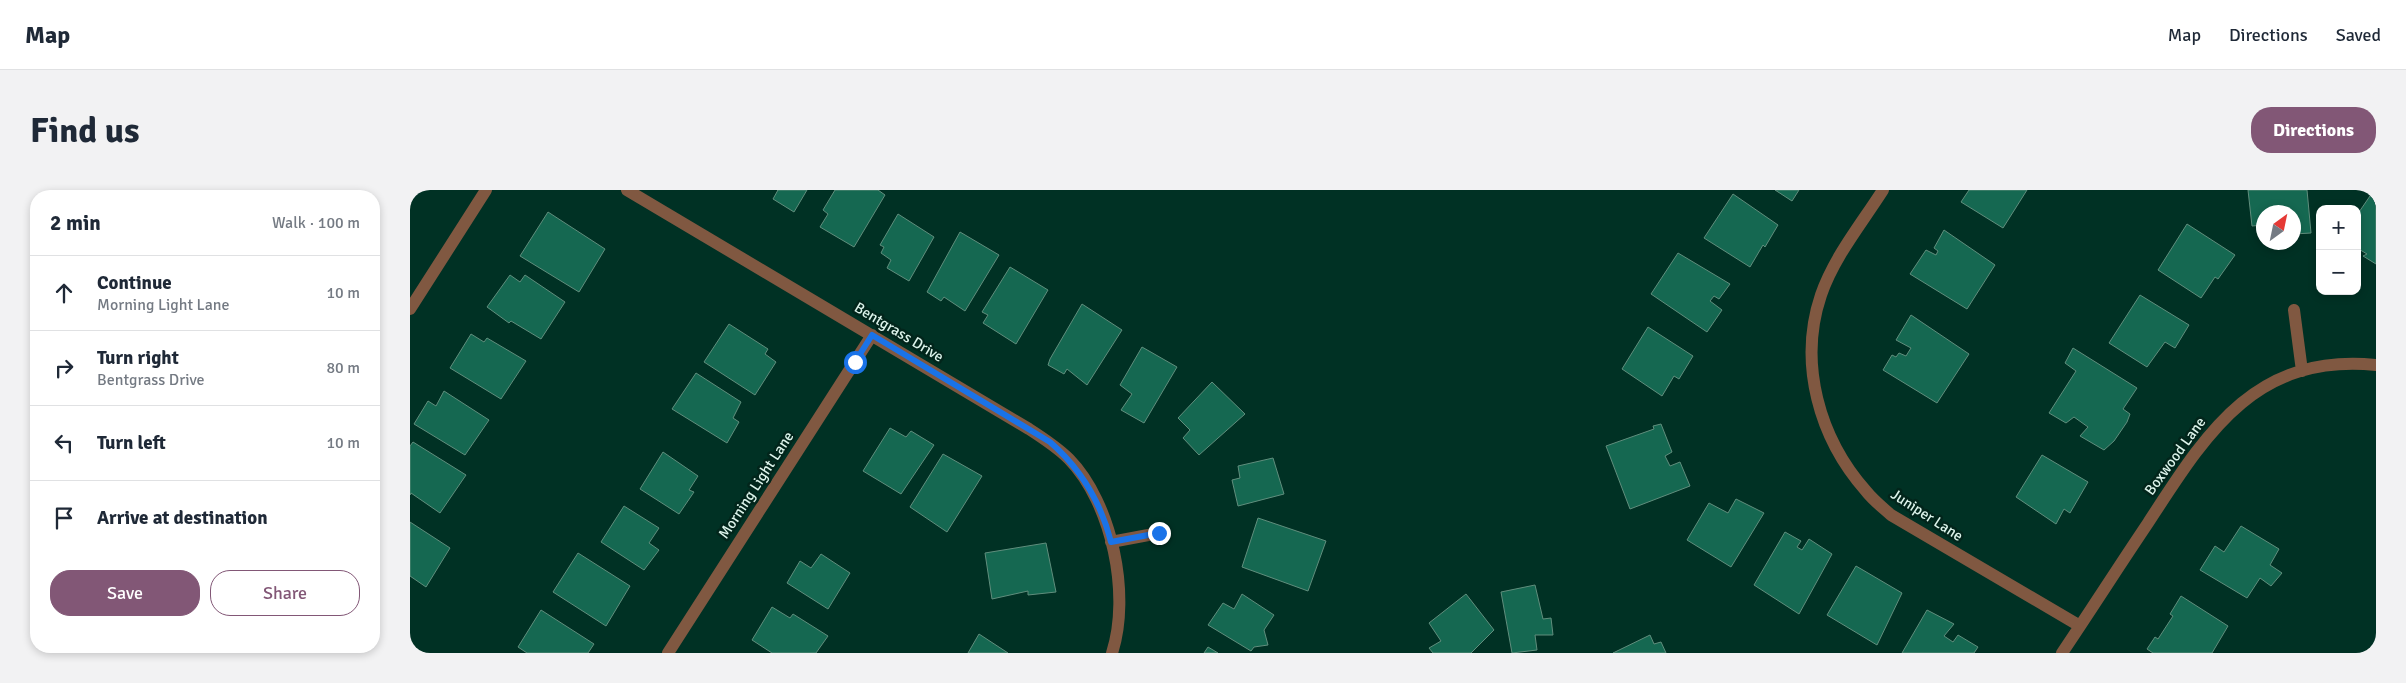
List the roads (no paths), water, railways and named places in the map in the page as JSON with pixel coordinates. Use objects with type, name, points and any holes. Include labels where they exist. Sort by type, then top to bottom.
[{"type":"street","points":[[410,309],[486,190]]},
{"type":"street","name":"Bentgrass Drive","points":[[627,190],[1050,442],[1069,459],[1098,504],[1111,542],[1120,589],[1119,623],[1112,653]]},
{"type":"street","name":"Juniper Lane","points":[[1884,190],[1831,273],[1815,318],[1812,374],[1819,407],[1830,436],[1847,466],[1866,492],[1890,515],[2080,626]]},
{"type":"street","points":[[2294,310],[2302,371]]},
{"type":"street","name":"Morning Light Lane","points":[[668,653],[872,335]]},
{"type":"street","name":"Boxwood Lane","points":[[2062,653],[2185,465],[2207,435],[2244,400],[2262,388],[2302,371],[2324,365],[2376,365]]},
{"type":"street","points":[[1111,542],[1159,533]]}]
